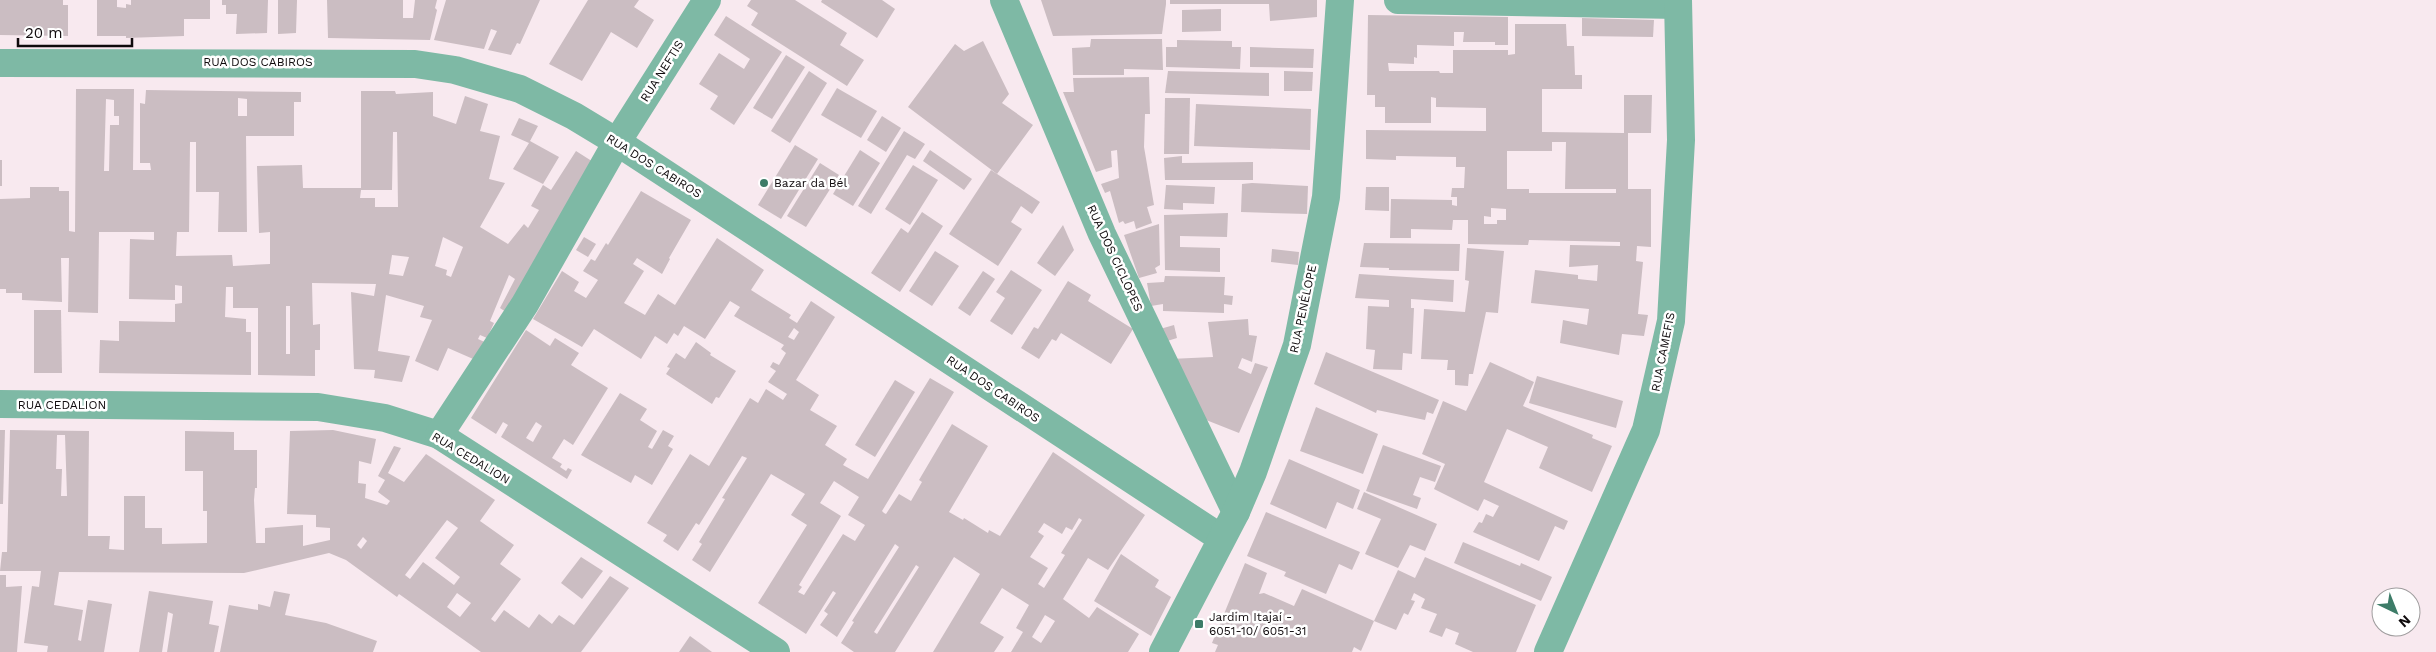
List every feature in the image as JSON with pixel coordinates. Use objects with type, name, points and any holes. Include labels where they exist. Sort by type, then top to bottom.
[{"type":"street","name":"RUA NEFTIS","points":[[439,435],[525,304],[618,142],[707,0]]},
{"type":"street","name":"RUA DOS CICLOPES","points":[[1004,0],[1102,234],[1236,512]]},
{"type":"street","name":"RUA PENÉLOPE","points":[[1163,652],[1236,512],[1253,472],[1297,346],[1326,197],[1340,0]]},
{"type":"street","points":[[1398,0],[1678,3]]},
{"type":"street","name":"RUA CAMEFIS","points":[[1548,652],[1646,430],[1671,321],[1681,140],[1678,3]]},
{"type":"street","name":"RUA DOS CABIROS","points":[[0,63],[414,64],[455,70],[520,89],[618,142],[934,348],[1074,444],[1221,538]]},
{"type":"street","name":"RUA CEDALION","points":[[0,404],[318,407],[385,418],[439,435],[776,652]]},
{"type":"building","points":[[0,0],[63,0],[63,5],[68,5],[68,36],[0,35]]},
{"type":"building","points":[[97,0],[117,0],[117,7],[126,8],[126,4],[131,5],[131,0],[210,0],[210,19],[184,19],[184,36],[126,38],[126,36],[97,36]]},
{"type":"building","points":[[222,0],[268,0],[267,33],[236,34],[237,14],[226,14],[226,5],[222,5]]},
{"type":"building","points":[[278,0],[297,0],[296,33],[278,34]]},
{"type":"building","points":[[327,0],[403,0],[403,18],[413,18],[415,0],[437,0],[435,8],[437,10],[430,40],[328,38]]},
{"type":"building","points":[[446,0],[540,0],[520,44],[517,43],[511,55],[488,50],[497,31],[491,29],[484,49],[434,40]]},
{"type":"building","points":[[588,0],[639,0],[634,7],[654,20],[637,48],[611,32],[582,81],[549,64]]},
{"type":"building","points":[[751,0],[795,0],[847,33],[840,45],[864,60],[847,86],[751,25],[758,13],[747,6]]},
{"type":"building","points":[[822,0],[882,0],[895,9],[877,38],[821,2]]},
{"type":"building","points":[[1041,0],[1166,0],[1162,34],[1053,36]]},
{"type":"building","points":[[1170,0],[1317,0],[1317,17],[1270,21],[1269,4],[1170,4]]},
{"type":"building","points":[[1221,9],[1221,31],[1182,32],[1182,10]]},
{"type":"building","points":[[1368,15],[1508,17],[1508,45],[1495,45],[1495,42],[1463,42],[1464,32],[1454,32],[1454,46],[1417,45],[1417,58],[1414,57],[1414,64],[1388,63],[1389,71],[1439,71],[1440,73],[1453,73],[1453,50],[1508,50],[1508,55],[1515,54],[1515,24],[1566,24],[1567,46],[1574,46],[1575,75],[1582,75],[1582,89],[1542,89],[1542,132],[1624,133],[1624,95],[1652,95],[1651,133],[1628,133],[1628,189],[1651,189],[1651,247],[1637,246],[1636,261],[1643,262],[1638,314],[1648,315],[1644,336],[1622,334],[1619,355],[1560,343],[1563,320],[1587,325],[1589,309],[1531,303],[1535,270],[1578,275],[1578,279],[1597,281],[1598,265],[1569,267],[1570,245],[1620,246],[1620,242],[1529,240],[1528,245],[1468,244],[1468,220],[1453,220],[1452,230],[1411,229],[1411,238],[1390,238],[1391,199],[1452,200],[1452,205],[1457,206],[1457,197],[1451,197],[1452,188],[1464,188],[1465,167],[1456,167],[1456,157],[1396,156],[1396,160],[1366,159],[1366,130],[1486,131],[1486,108],[1436,107],[1436,98],[1431,97],[1431,123],[1385,123],[1385,107],[1375,107],[1375,95],[1367,95]],"holes":[[[1552,142],[1566,142],[1565,189],[1616,189],[1616,193],[1529,193],[1529,189],[1507,189],[1507,151],[1552,151]],[[1491,208],[1506,209],[1506,220],[1497,220],[1497,224],[1484,224],[1484,216],[1491,217]]]},
{"type":"building","points":[[726,16],[782,52],[734,125],[710,109],[718,96],[699,84],[719,53],[744,69],[750,59],[714,35]]},
{"type":"building","points":[[1582,18],[1654,20],[1653,37],[1582,36]]},
{"type":"building","points":[[1091,39],[1162,39],[1163,70],[1124,69],[1124,75],[1073,75],[1072,48],[1090,47]]},
{"type":"building","points":[[1177,40],[1232,41],[1232,47],[1241,47],[1240,69],[1166,67],[1166,47],[1177,47]]},
{"type":"building","points":[[983,41],[1009,94],[1002,103],[1033,125],[997,174],[908,107],[955,44],[964,51]]},
{"type":"building","points":[[1250,47],[1314,49],[1313,68],[1250,67]]},
{"type":"building","points":[[786,55],[805,67],[772,119],[753,108]]},
{"type":"building","points":[[809,71],[827,83],[790,143],[771,131]]},
{"type":"building","points":[[1168,71],[1269,73],[1269,96],[1165,93]]},
{"type":"building","points":[[1284,71],[1313,72],[1312,91],[1284,91]]},
{"type":"building","points":[[1149,77],[1150,114],[1145,114],[1144,147],[1154,205],[1147,207],[1152,223],[1136,229],[1134,221],[1125,224],[1123,221],[1119,223],[1110,191],[1105,193],[1101,184],[1119,178],[1117,150],[1111,151],[1112,167],[1096,172],[1063,92],[1074,92],[1073,78]]},
{"type":"building","points":[[837,88],[877,111],[861,138],[821,115]]},
{"type":"building","points":[[76,89],[134,89],[133,170],[151,170],[150,163],[140,163],[140,103],[145,104],[146,90],[301,92],[301,102],[294,102],[294,136],[246,136],[247,232],[218,232],[219,192],[196,192],[196,142],[190,142],[189,232],[177,232],[176,256],[232,255],[233,266],[270,264],[270,232],[259,233],[257,166],[302,165],[303,188],[361,188],[361,91],[395,91],[396,94],[433,92],[433,116],[456,124],[465,96],[488,104],[480,131],[500,136],[489,179],[505,183],[480,227],[508,244],[524,224],[528,228],[539,210],[531,206],[543,185],[551,190],[576,151],[598,165],[509,314],[500,308],[515,279],[509,275],[490,321],[494,323],[487,338],[480,335],[478,339],[491,345],[480,362],[448,348],[438,371],[415,361],[432,320],[420,317],[424,306],[386,295],[378,351],[410,356],[402,382],[374,378],[375,370],[354,369],[351,292],[374,296],[376,284],[312,283],[313,325],[320,324],[320,350],[315,350],[315,376],[258,375],[258,308],[233,308],[233,287],[226,287],[225,317],[246,319],[246,332],[251,332],[251,375],[99,373],[100,340],[119,341],[119,321],[175,322],[175,304],[182,303],[182,286],[175,285],[175,300],[129,299],[130,239],[154,240],[154,232],[99,232],[98,313],[68,312],[69,258],[61,258],[62,302],[22,300],[22,293],[6,293],[6,289],[0,289],[0,199],[30,198],[30,187],[59,187],[59,191],[69,191],[69,231],[75,232]],"holes":[[[238,98],[247,99],[247,116],[238,116]],[[106,99],[114,100],[114,116],[119,116],[119,125],[110,125],[109,171],[104,171]],[[393,132],[397,132],[398,207],[375,207],[375,198],[360,198],[361,190],[392,190]],[[443,237],[463,247],[451,277],[446,275],[447,270],[435,266]],[[392,255],[409,257],[403,276],[389,274]],[[286,306],[290,306],[290,354],[286,354]]]},
{"type":"building","points":[[1165,98],[1190,98],[1189,154],[1164,154]]},
{"type":"building","points":[[1196,104],[1311,109],[1310,150],[1194,146]]},
{"type":"building","points":[[882,116],[901,128],[886,152],[867,140]]},
{"type":"building","points":[[519,118],[538,126],[530,141],[559,157],[543,184],[513,169],[529,143],[511,135]]},
{"type":"building","points":[[904,131],[925,144],[915,159],[907,155],[871,214],[858,206]]},
{"type":"building","points":[[795,145],[818,159],[781,219],[758,205]]},
{"type":"building","points":[[860,150],[880,163],[853,206],[833,194]]},
{"type":"building","points":[[930,150],[972,179],[964,190],[923,161]]},
{"type":"building","points":[[1182,156],[1182,163],[1253,162],[1253,180],[1165,180],[1164,158]]},
{"type":"building","points":[[0,160],[2,160],[2,186],[0,186]]},
{"type":"building","points":[[820,163],[839,175],[806,227],[787,216]]},
{"type":"building","points":[[913,165],[938,180],[910,225],[885,209]]},
{"type":"building","points":[[991,170],[1040,202],[1032,214],[1021,206],[1011,222],[1022,229],[998,266],[949,234]]},
{"type":"building","points":[[1242,184],[1308,186],[1307,214],[1241,212]]},
{"type":"building","points":[[1166,185],[1215,187],[1214,204],[1183,203],[1183,210],[1164,209]]},
{"type":"building","points":[[1366,187],[1389,187],[1389,211],[1365,210]]},
{"type":"building","points":[[641,191],[691,220],[662,274],[637,258],[633,264],[644,271],[624,303],[645,315],[658,294],[675,305],[717,238],[764,270],[751,290],[791,315],[789,318],[797,323],[811,301],[835,317],[796,380],[819,395],[810,410],[837,426],[825,445],[847,459],[843,465],[868,479],[930,378],[954,392],[882,511],[884,513],[886,514],[899,494],[911,501],[922,482],[919,480],[952,424],[988,446],[949,512],[963,520],[964,518],[988,533],[989,530],[1000,536],[1053,452],[1145,515],[1108,570],[1088,558],[1063,599],[1089,618],[1097,607],[1139,634],[1128,652],[1011,652],[1023,632],[1016,628],[1029,605],[1002,588],[980,623],[1004,637],[994,652],[933,652],[980,574],[954,557],[895,652],[854,652],[841,643],[854,622],[852,621],[899,547],[895,544],[837,637],[820,625],[828,614],[824,611],[836,593],[833,591],[806,634],[758,603],[807,525],[791,515],[805,494],[771,474],[710,572],[692,560],[702,544],[699,542],[725,499],[722,498],[747,458],[742,456],[699,525],[696,523],[678,551],[663,541],[667,535],[647,523],[690,454],[709,466],[750,398],[758,403],[766,389],[783,400],[787,394],[768,382],[776,371],[770,367],[773,362],[779,365],[786,353],[781,349],[784,345],[734,316],[740,307],[730,301],[705,339],[684,326],[678,336],[674,333],[667,344],[655,336],[641,359],[594,329],[582,347],[533,319],[562,271],[579,282],[574,291],[586,298],[598,280],[583,271],[591,259],[595,261],[606,243],[608,245]],"holes":[[[794,328],[799,332],[794,340],[788,337]],[[834,481],[859,497],[848,515],[865,525],[855,541],[843,534],[804,595],[798,592],[802,587],[799,585],[841,516],[820,503]],[[1079,518],[1082,520],[1061,553],[1065,555],[1044,588],[1038,584],[1048,568],[1030,557],[1044,536],[1038,532],[1044,523],[1062,534],[1066,527],[1072,530]],[[916,565],[919,567],[877,634],[874,632]],[[1045,615],[1055,621],[1041,643],[1032,637]]]},
{"type":"building","points":[[922,212],[943,226],[900,292],[871,273],[901,228],[908,233]]},
{"type":"building","points":[[1228,213],[1227,237],[1180,236],[1180,247],[1220,248],[1220,272],[1165,270],[1164,215]]},
{"type":"building","points":[[1159,224],[1160,265],[1155,268],[1157,273],[1139,278],[1124,235]]},
{"type":"building","points":[[1063,225],[1074,250],[1055,276],[1037,263]]},
{"type":"building","points":[[584,237],[596,244],[588,257],[576,250]]},
{"type":"building","points":[[1364,243],[1460,244],[1459,271],[1389,270],[1389,268],[1360,267]]},
{"type":"building","points":[[1467,248],[1504,251],[1498,313],[1486,312],[1473,374],[1469,374],[1468,386],[1455,385],[1455,370],[1447,370],[1448,360],[1421,359],[1424,309],[1465,312],[1469,281],[1465,280]]},
{"type":"building","points":[[1272,249],[1299,252],[1298,265],[1271,262]]},
{"type":"building","points":[[935,251],[959,266],[932,306],[909,291]]},
{"type":"building","points":[[1011,270],[1042,290],[1012,335],[990,321],[1005,298],[996,292]]},
{"type":"building","points":[[983,271],[995,279],[970,316],[958,308]]},
{"type":"building","points":[[1359,274],[1454,280],[1453,302],[1411,299],[1411,308],[1414,308],[1412,354],[1403,353],[1402,370],[1373,369],[1375,350],[1366,349],[1368,306],[1389,307],[1389,300],[1355,298]]},
{"type":"building","points":[[1165,276],[1225,277],[1224,295],[1233,296],[1232,305],[1224,304],[1224,313],[1163,311],[1163,304],[1151,306],[1147,283],[1164,282]]},
{"type":"building","points":[[1068,281],[1091,295],[1088,301],[1133,329],[1111,364],[1061,333],[1056,341],[1052,339],[1039,359],[1021,348],[1034,327],[1038,329]]},
{"type":"building","points":[[34,310],[61,310],[62,373],[34,373]]},
{"type":"building","points":[[1248,319],[1249,335],[1257,336],[1252,362],[1242,358],[1238,368],[1251,374],[1255,363],[1268,367],[1239,433],[1196,416],[1170,359],[1213,357],[1208,322]]},
{"type":"building","points":[[1174,325],[1177,338],[1164,342],[1160,329]]},
{"type":"building","points":[[526,330],[550,346],[555,338],[579,353],[571,365],[608,388],[573,445],[564,439],[552,458],[562,464],[560,467],[566,471],[568,468],[572,470],[567,479],[501,437],[508,425],[503,422],[496,434],[471,418]],"holes":[[[536,422],[542,426],[533,442],[526,438]]]},
{"type":"building","points":[[696,342],[711,353],[710,355],[736,371],[719,398],[716,397],[712,404],[666,374],[670,368],[667,367],[676,353],[685,359]]},
{"type":"building","points":[[1326,352],[1439,400],[1433,414],[1427,412],[1425,420],[1377,410],[1376,413],[1314,384]]},
{"type":"building","points":[[1490,362],[1534,382],[1523,406],[1593,435],[1592,438],[1612,446],[1592,492],[1539,468],[1548,447],[1507,429],[1484,482],[1568,521],[1564,530],[1555,526],[1539,561],[1473,532],[1479,522],[1482,523],[1486,514],[1493,517],[1499,506],[1484,499],[1478,511],[1434,489],[1445,464],[1422,454],[1443,401],[1466,411]]},
{"type":"building","points":[[1537,376],[1623,401],[1616,428],[1529,403]]},
{"type":"building","points":[[895,380],[915,392],[875,457],[855,445]]},
{"type":"building","points":[[620,393],[647,409],[640,420],[657,431],[648,447],[652,449],[663,430],[674,436],[668,446],[673,449],[652,485],[635,475],[631,483],[581,455]]},
{"type":"building","points":[[1316,407],[1378,434],[1363,474],[1300,451]]},
{"type":"building","points":[[0,430],[5,430],[3,504],[0,504]]},
{"type":"building","points":[[10,430],[89,431],[88,536],[110,536],[109,549],[124,550],[124,496],[145,496],[145,528],[162,528],[162,544],[207,543],[207,511],[203,511],[203,471],[185,471],[185,431],[234,432],[234,450],[257,450],[257,488],[255,488],[254,500],[256,543],[265,543],[265,528],[303,525],[303,546],[330,540],[330,528],[316,527],[316,515],[287,514],[290,431],[333,430],[376,439],[371,464],[359,461],[358,483],[366,484],[365,498],[387,505],[390,501],[378,492],[385,480],[378,476],[394,446],[401,448],[388,473],[404,482],[426,454],[495,500],[480,521],[514,545],[500,564],[521,579],[491,619],[495,622],[504,610],[529,628],[539,614],[552,624],[559,615],[574,625],[610,576],[629,588],[581,652],[481,652],[399,594],[397,597],[346,560],[329,553],[244,573],[59,572],[54,605],[83,610],[78,640],[81,641],[88,600],[112,604],[104,652],[47,652],[48,646],[24,643],[32,586],[39,587],[41,571],[0,571],[2,552],[7,552]],"holes":[[[57,435],[65,435],[67,496],[61,496],[62,469],[56,469]],[[447,520],[458,528],[435,558],[460,577],[454,585],[423,562],[410,579],[405,575]],[[363,537],[367,541],[361,549],[357,545]],[[457,593],[471,603],[460,617],[447,607]]]},
{"type":"building","points":[[1383,445],[1441,466],[1435,482],[1420,477],[1413,495],[1421,498],[1417,509],[1366,491]]},
{"type":"building","points":[[1289,459],[1360,490],[1353,509],[1337,502],[1326,529],[1270,504]]},
{"type":"building","points":[[1364,492],[1437,524],[1425,551],[1410,545],[1398,568],[1365,554],[1381,519],[1357,509]]},
{"type":"building","points":[[1266,512],[1360,552],[1352,570],[1339,564],[1326,594],[1284,576],[1286,572],[1247,556]]},
{"type":"building","points":[[1463,542],[1520,566],[1521,563],[1552,577],[1541,601],[1454,563]]},
{"type":"building","points":[[1121,554],[1159,580],[1155,587],[1171,597],[1151,636],[1094,601]]},
{"type":"building","points":[[581,557],[603,571],[582,599],[561,583]]},
{"type":"building","points":[[1425,557],[1536,605],[1516,652],[1473,652],[1455,644],[1459,633],[1446,628],[1442,637],[1429,632],[1437,614],[1421,608],[1425,599],[1414,593],[1411,600],[1415,601],[1408,615],[1404,613],[1396,630],[1374,621],[1398,570],[1415,578]]},
{"type":"building","points":[[1245,563],[1267,573],[1259,594],[1264,593],[1294,606],[1302,589],[1374,621],[1361,651],[1354,647],[1352,652],[1215,652],[1218,645],[1212,643]]},
{"type":"building","points":[[0,575],[6,575],[6,587],[22,586],[17,652],[0,652]]},
{"type":"building","points":[[149,591],[213,601],[209,624],[219,626],[214,652],[167,652],[173,614],[168,612],[162,652],[139,652]]},
{"type":"building","points":[[274,591],[290,594],[285,615],[326,623],[377,641],[373,652],[220,652],[229,605],[258,610],[258,604],[270,607]]},
{"type":"building","points":[[690,636],[712,652],[679,652]]},
{"type":"place","name":"Bazar da Bél","points":[[764,183]]},
{"type":"place","name":"Jardim Itajaí - 6051-10/ 6051-31","points":[[1199,624]]}]
